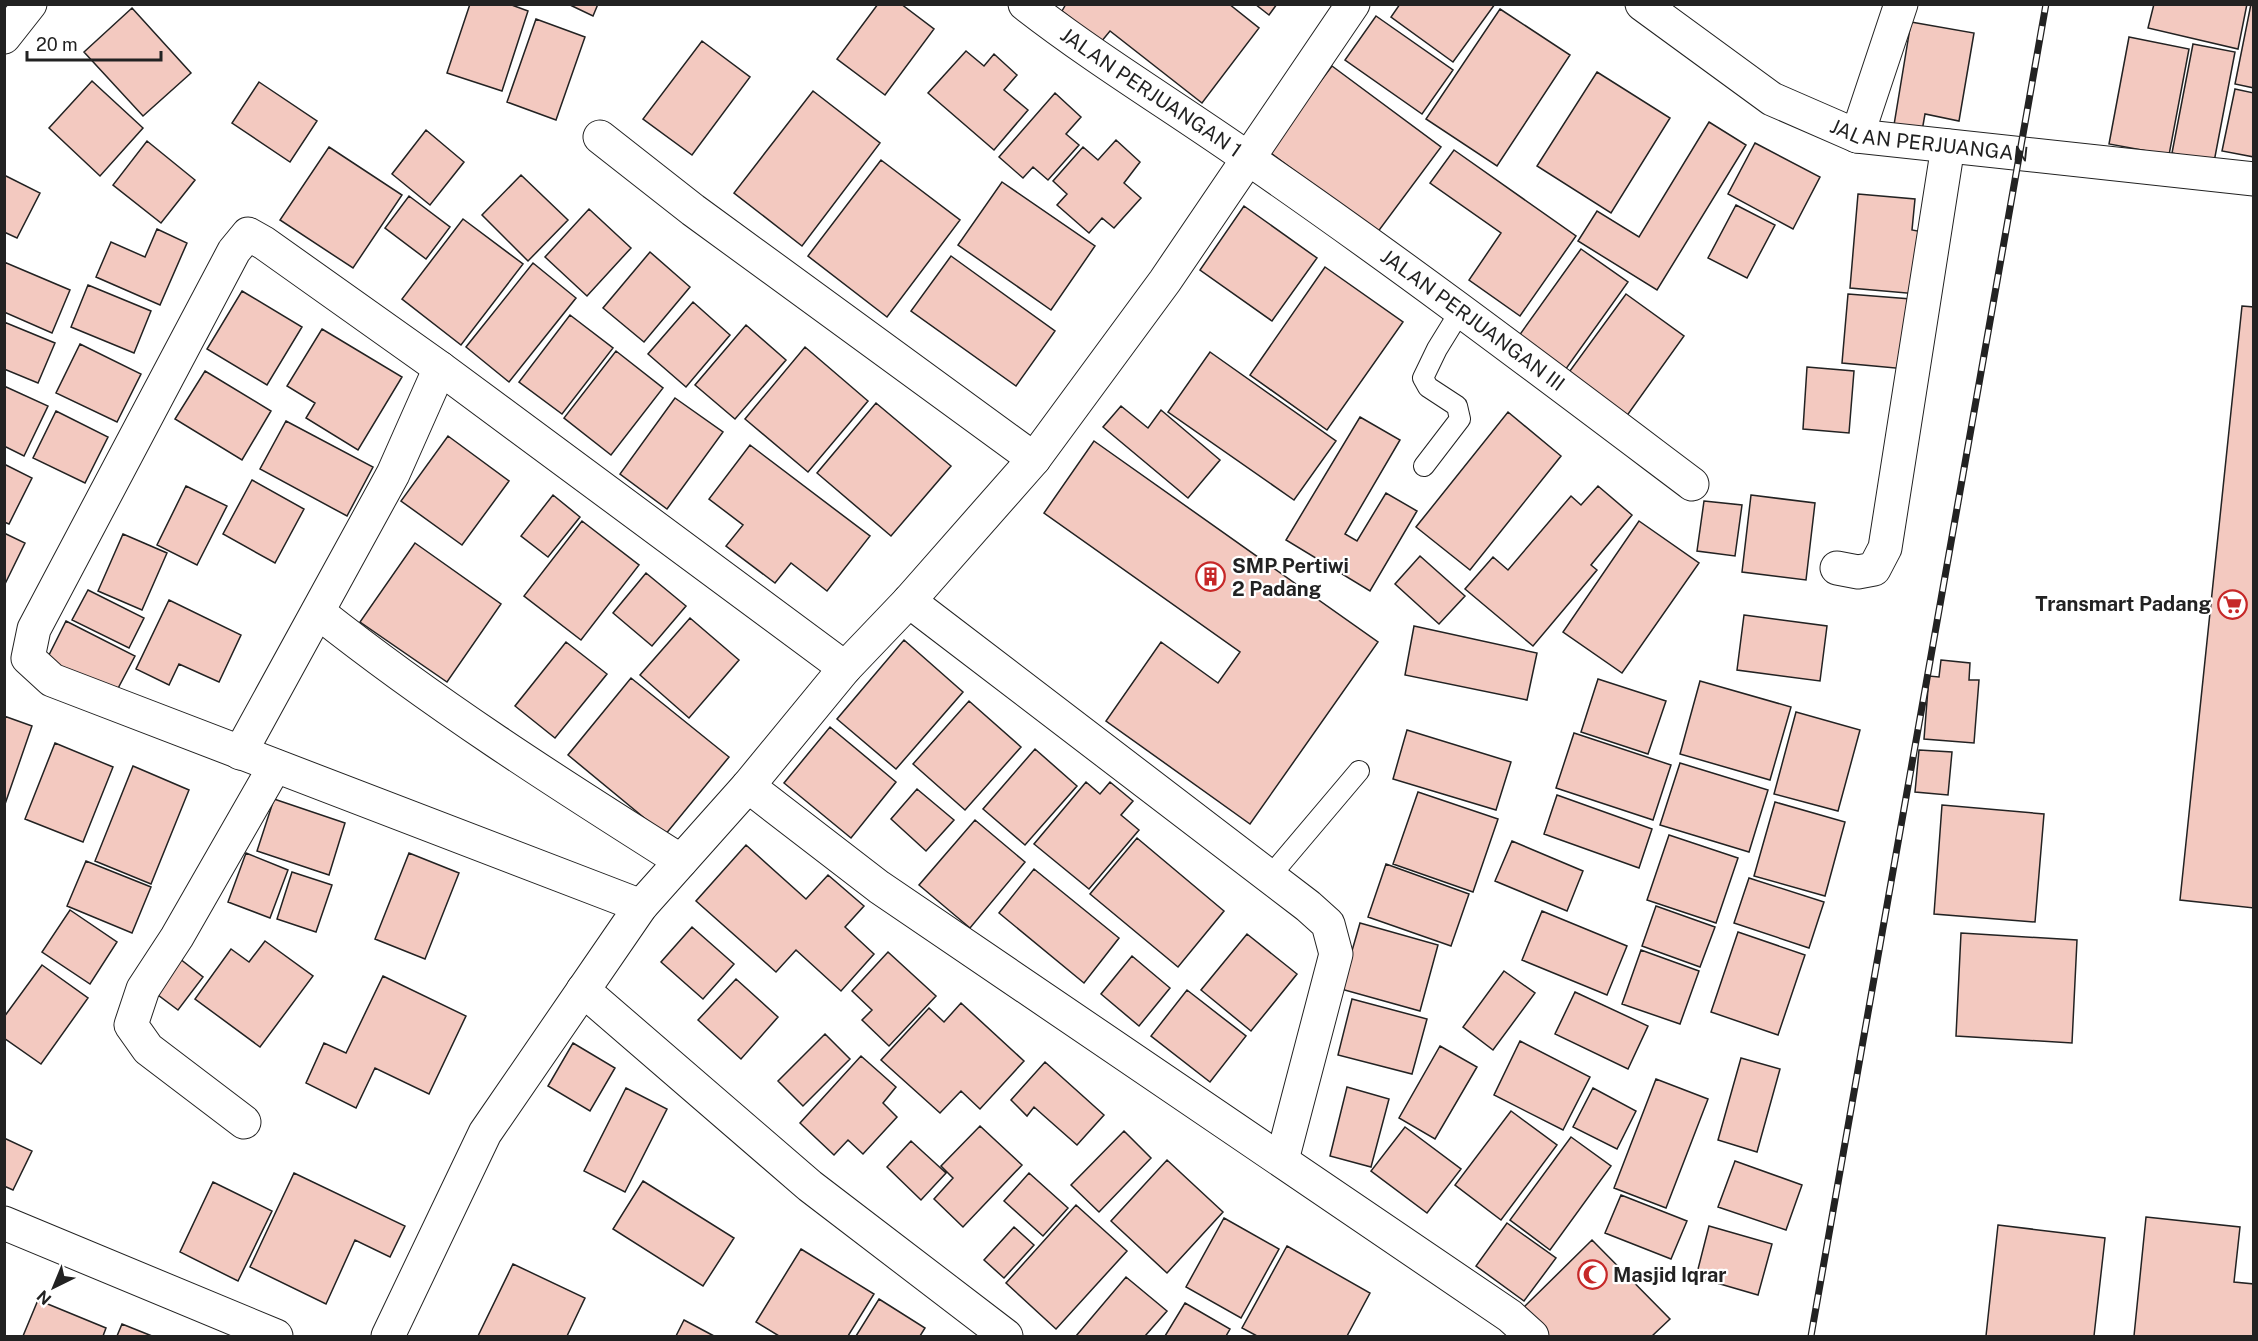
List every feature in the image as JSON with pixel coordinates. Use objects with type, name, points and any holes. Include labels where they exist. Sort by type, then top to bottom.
[{"type":"street","points":[[4,37],[30,4]]},
{"type":"street","name":"JALAN PERJUANGAN 1","points":[[1025,4],[1121,74],[1249,158]]},
{"type":"street","points":[[388,1336],[485,1133],[641,906],[748,786],[845,668],[909,601],[1034,459],[1166,281],[1353,4]]},
{"type":"street","name":"JALAN PERJUANGAN","points":[[1642,4],[1772,99],[1857,136],[2253,180]]},
{"type":"street","points":[[1857,136],[1901,4]]},
{"type":"street","points":[[600,137],[693,210],[1034,459]]},
{"type":"street","points":[[1837,568],[1858,572],[1875,569],[1885,549],[1948,146]]},
{"type":"street","name":"JALAN PERJUANGAN III","points":[[1249,158],[1461,310],[1692,484]]},
{"type":"street","points":[[641,906],[52,680],[28,658],[34,629],[234,251],[248,234],[440,368],[845,668]]},
{"type":"street","points":[[240,753],[393,474],[440,368]]},
{"type":"street","points":[[909,601],[1271,875],[1328,924],[1336,954],[1282,1160]]},
{"type":"street","points":[[318,612],[393,672],[508,752],[681,861]]},
{"type":"street","points":[[244,1122],[148,1049],[131,1025],[142,989],[177,937],[275,766]]},
{"type":"street","points":[[748,786],[879,887],[1510,1316],[1532,1336]]},
{"type":"street","points":[[583,990],[810,1186],[1006,1336]]},
{"type":"street","points":[[4,1223],[276,1336]]},
{"type":"lane","points":[[1424,466],[1460,419],[1457,406],[1428,387],[1423,378],[1437,349],[1461,310]]},
{"type":"lane","points":[[1271,875],[1359,771]]},
{"type":"building","points":[[470,4],[509,4],[528,11],[502,91],[447,73]]},
{"type":"building","points":[[568,4],[598,4],[593,16]]},
{"type":"building","points":[[878,4],[901,4],[934,29],[885,95],[837,59]]},
{"type":"building","points":[[1066,4],[1229,4],[1259,28],[1202,103],[1110,31],[1101,42],[1062,11]]},
{"type":"building","points":[[1255,4],[1277,4],[1269,15]]},
{"type":"building","points":[[1400,4],[1495,4],[1453,62],[1391,17]]},
{"type":"building","points":[[2154,4],[2247,4],[2238,49],[2148,28]]},
{"type":"building","points":[[2251,4],[2254,4],[2254,88],[2235,84]]},
{"type":"building","points":[[132,8],[191,73],[143,116],[84,52]]},
{"type":"building","points":[[1500,9],[1570,55],[1497,166],[1426,119]]},
{"type":"building","points":[[1376,16],[1453,70],[1422,114],[1345,60]]},
{"type":"building","points":[[536,19],[585,37],[556,120],[507,102]]},
{"type":"building","points":[[1911,22],[1974,33],[1959,121],[1925,114],[1922,131],[1894,125]]},
{"type":"building","points":[[2129,37],[2189,49],[2169,155],[2109,144]]},
{"type":"building","points":[[702,41],[750,77],[692,155],[643,119]]},
{"type":"building","points":[[2193,44],[2235,52],[2214,162],[2172,153]]},
{"type":"building","points":[[966,51],[984,66],[994,54],[1017,75],[1004,90],[1028,110],[994,150],[928,93]]},
{"type":"building","points":[[1332,66],[1441,147],[1377,233],[1268,151]]},
{"type":"building","points":[[1597,72],[1670,118],[1611,213],[1537,166]]},
{"type":"building","points":[[92,81],[143,128],[100,176],[49,128]]},
{"type":"building","points":[[259,82],[317,121],[290,162],[232,123]]},
{"type":"building","points":[[2235,89],[2254,93],[2254,157],[2222,151]]},
{"type":"building","points":[[813,91],[880,143],[802,246],[734,193]]},
{"type":"building","points":[[1055,93],[1081,117],[1066,134],[1079,145],[1048,180],[1033,167],[1023,178],[999,157]]},
{"type":"building","points":[[1709,122],[1746,145],[1657,290],[1578,241],[1597,211],[1639,237]]},
{"type":"building","points":[[426,130],[464,162],[430,205],[392,174]]},
{"type":"building","points":[[1116,140],[1140,162],[1124,183],[1141,198],[1114,228],[1102,218],[1089,233],[1057,205],[1067,194],[1053,181],[1083,147],[1098,160]]},
{"type":"building","points":[[147,141],[195,180],[161,223],[113,185]]},
{"type":"building","points":[[1755,143],[1820,177],[1793,229],[1728,194]]},
{"type":"building","points":[[329,147],[402,195],[353,268],[280,220]]},
{"type":"building","points":[[1454,150],[1576,236],[1520,316],[1469,280],[1501,233],[1430,183]]},
{"type":"building","points":[[881,160],[960,220],[887,317],[808,256]]},
{"type":"building","points":[[4,175],[40,193],[17,238],[4,232]]},
{"type":"building","points":[[521,175],[568,220],[528,261],[482,215]]},
{"type":"building","points":[[1002,182],[1095,246],[1051,310],[958,245]]},
{"type":"building","points":[[1858,194],[1915,199],[1912,230],[1923,232],[1918,294],[1850,288]]},
{"type":"building","points":[[409,196],[450,227],[426,259],[385,228]]},
{"type":"building","points":[[1736,205],[1775,225],[1747,278],[1708,258]]},
{"type":"building","points":[[1244,206],[1317,258],[1272,321],[1200,270]]},
{"type":"building","points":[[589,209],[631,248],[587,296],[545,257]]},
{"type":"building","points":[[463,219],[523,264],[461,345],[402,299]]},
{"type":"building","points":[[157,229],[187,243],[160,305],[96,277],[111,242],[145,257]]},
{"type":"building","points":[[1581,249],[1628,282],[1563,373],[1516,340]]},
{"type":"building","points":[[650,252],[690,287],[644,342],[603,308]]},
{"type":"building","points":[[951,256],[1055,331],[1016,386],[911,311]]},
{"type":"building","points":[[4,262],[70,290],[52,333],[4,312]]},
{"type":"building","points":[[533,263],[576,298],[509,382],[466,347]]},
{"type":"building","points":[[1325,267],[1403,322],[1327,430],[1250,375]]},
{"type":"building","points":[[88,285],[151,311],[134,353],[71,327]]},
{"type":"building","points":[[242,291],[302,327],[267,385],[207,349]]},
{"type":"building","points":[[1626,294],[1684,336],[1626,417],[1567,375]]},
{"type":"building","points":[[1848,294],[1911,299],[1906,369],[1842,363]]},
{"type":"building","points":[[693,302],[730,335],[686,387],[648,354]]},
{"type":"building","name":"Transmart Padang","points":[[2242,306],[2254,307],[2254,908],[2180,900]]},
{"type":"building","points":[[570,315],[613,348],[562,414],[519,382]]},
{"type":"building","points":[[4,322],[55,343],[38,383],[4,369]]},
{"type":"building","points":[[746,325],[786,360],[735,419],[695,385]]},
{"type":"building","points":[[322,329],[402,377],[358,450],[306,418],[315,403],[287,386]]},
{"type":"building","points":[[80,344],[141,374],[117,422],[56,393]]},
{"type":"building","points":[[805,347],[868,401],[808,472],[745,419]]},
{"type":"building","points":[[616,351],[663,388],[611,455],[564,418]]},
{"type":"building","points":[[1210,352],[1336,441],[1294,500],[1168,412]]},
{"type":"building","points":[[1807,367],[1854,371],[1849,433],[1803,429]]},
{"type":"building","points":[[205,371],[271,411],[242,460],[175,419]]},
{"type":"building","points":[[4,386],[48,406],[24,456],[4,446]]},
{"type":"building","points":[[675,398],[723,432],[667,509],[620,474]]},
{"type":"building","points":[[876,403],[951,466],[891,536],[817,473]]},
{"type":"building","points":[[1121,406],[1148,428],[1161,410],[1220,460],[1188,498],[1103,427]]},
{"type":"building","points":[[56,411],[108,437],[85,483],[33,458]]},
{"type":"building","points":[[1508,412],[1561,456],[1470,570],[1416,527]]},
{"type":"building","points":[[1360,417],[1400,440],[1345,534],[1357,541],[1386,493],[1417,511],[1370,591],[1286,540]]},
{"type":"building","points":[[286,421],[373,467],[347,516],[260,469]]},
{"type":"building","points":[[448,436],[509,481],[462,545],[401,501]]},
{"type":"building","name":"SMP Pertiwi 2 Padang","points":[[1094,441],[1378,642],[1250,824],[1106,721],[1161,642],[1218,683],[1240,652],[1044,513]]},
{"type":"building","points":[[750,445],[870,536],[827,591],[791,563],[775,583],[726,546],[743,525],[709,499]]},
{"type":"building","points":[[4,464],[32,478],[9,524],[4,522]]},
{"type":"building","points":[[252,480],[304,509],[275,563],[223,534]]},
{"type":"building","points":[[186,486],[227,506],[197,565],[157,545]]},
{"type":"building","points":[[1598,486],[1632,515],[1591,565],[1597,570],[1533,646],[1465,589],[1493,557],[1508,570],[1571,496],[1581,505]]},
{"type":"building","points":[[553,495],[580,517],[548,557],[521,536]]},
{"type":"building","points":[[1751,495],[1815,503],[1806,580],[1742,572]]},
{"type":"building","points":[[1704,501],[1742,505],[1735,556],[1697,551]]},
{"type":"building","points":[[582,521],[639,565],[581,640],[524,596]]},
{"type":"building","points":[[1639,521],[1699,563],[1622,673],[1563,632]]},
{"type":"building","points":[[4,533],[25,543],[4,586]]},
{"type":"building","points":[[123,534],[167,553],[142,610],[98,591]]},
{"type":"building","points":[[415,543],[501,604],[447,682],[360,622]]},
{"type":"building","points":[[1420,556],[1465,596],[1439,624],[1395,584]]},
{"type":"building","points":[[646,573],[686,606],[652,646],[613,613]]},
{"type":"building","points":[[88,590],[144,618],[129,648],[72,620]]},
{"type":"building","points":[[169,600],[241,635],[219,682],[179,664],[169,685],[136,669]]},
{"type":"building","points":[[1744,615],[1827,626],[1820,681],[1737,670]]},
{"type":"building","points":[[690,618],[739,660],[689,718],[640,675]]},
{"type":"building","points":[[66,621],[135,656],[115,694],[47,659]]},
{"type":"building","points":[[1414,626],[1537,653],[1527,700],[1405,675]]},
{"type":"building","points":[[904,640],[963,692],[896,769],[837,719]]},
{"type":"building","points":[[566,642],[607,674],[555,738],[515,706]]},
{"type":"building","points":[[1941,660],[1970,663],[1969,680],[1979,680],[1974,743],[1924,739],[1929,676],[1939,677]]},
{"type":"building","points":[[631,678],[729,757],[665,835],[568,755]]},
{"type":"building","points":[[1598,679],[1666,701],[1648,754],[1581,732]]},
{"type":"building","points":[[1700,681],[1791,707],[1770,780],[1680,754]]},
{"type":"building","points":[[969,701],[1021,747],[965,810],[913,764]]},
{"type":"building","points":[[1796,712],[1860,730],[1838,811],[1774,794]]},
{"type":"building","points":[[4,716],[32,726],[4,807]]},
{"type":"building","points":[[830,727],[896,782],[851,838],[784,783]]},
{"type":"building","points":[[1407,730],[1511,762],[1496,810],[1393,779]]},
{"type":"building","points":[[1574,733],[1671,765],[1653,820],[1556,788]]},
{"type":"building","points":[[55,743],[113,767],[83,842],[25,819]]},
{"type":"building","points":[[1035,749],[1077,786],[1025,845],[983,809]]},
{"type":"building","points":[[1919,750],[1952,752],[1948,795],[1915,792]]},
{"type":"building","points":[[1680,763],[1768,790],[1749,852],[1660,825]]},
{"type":"building","points":[[133,766],[189,790],[151,884],[95,861]]},
{"type":"building","points":[[1086,782],[1100,794],[1110,782],[1133,801],[1121,815],[1139,830],[1089,889],[1034,844]]},
{"type":"building","points":[[917,789],[954,820],[926,851],[891,819]]},
{"type":"building","points":[[1418,792],[1498,819],[1473,892],[1393,864]]},
{"type":"building","points":[[1557,795],[1652,829],[1639,868],[1544,834]]},
{"type":"building","points":[[274,799],[345,823],[329,875],[257,851]]},
{"type":"building","points":[[1775,802],[1845,822],[1825,896],[1754,876]]},
{"type":"building","points":[[1942,805],[2044,814],[2035,922],[1934,914]]},
{"type":"building","points":[[975,820],[1025,862],[970,928],[919,885]]},
{"type":"building","points":[[1669,835],[1738,858],[1716,923],[1647,900]]},
{"type":"building","points":[[1137,838],[1224,911],[1178,967],[1090,894]]},
{"type":"building","points":[[1512,841],[1583,871],[1567,911],[1495,881]]},
{"type":"building","points":[[746,845],[806,899],[828,875],[864,906],[845,927],[874,954],[841,991],[796,950],[776,972],[696,901]]},
{"type":"building","points":[[246,853],[288,870],[270,918],[228,902]]},
{"type":"building","points":[[409,853],[459,873],[425,959],[375,939]]},
{"type":"building","points":[[86,861],[151,887],[132,933],[67,906]]},
{"type":"building","points":[[1386,864],[1469,894],[1451,946],[1368,917]]},
{"type":"building","points":[[1034,869],[1119,938],[1084,983],[999,913]]},
{"type":"building","points":[[292,872],[332,885],[316,932],[277,919]]},
{"type":"building","points":[[1749,878],[1824,902],[1809,948],[1734,923]]},
{"type":"building","points":[[1656,906],[1715,927],[1700,967],[1642,946]]},
{"type":"building","points":[[70,910],[117,942],[90,984],[42,952]]},
{"type":"building","points":[[1542,911],[1627,946],[1607,995],[1522,960]]},
{"type":"building","points":[[1360,923],[1438,945],[1420,1011],[1341,989]]},
{"type":"building","points":[[692,927],[734,964],[703,999],[661,962]]},
{"type":"building","points":[[1738,932],[1805,955],[1778,1035],[1711,1012]]},
{"type":"building","points":[[1961,933],[2077,940],[2072,1043],[1956,1036]]},
{"type":"building","points":[[1247,934],[1297,974],[1251,1031],[1201,990]]},
{"type":"building","points":[[265,941],[313,976],[260,1047],[195,999],[231,949],[249,962]]},
{"type":"building","points":[[1641,950],[1699,971],[1680,1024],[1622,1004]]},
{"type":"building","points":[[888,952],[936,996],[889,1046],[862,1020],[872,1010],[852,991]]},
{"type":"building","points":[[175,955],[203,977],[178,1010],[150,989]]},
{"type":"building","points":[[1132,956],[1170,988],[1139,1026],[1101,994]]},
{"type":"building","points":[[42,965],[88,998],[41,1064],[4,1038],[4,1017]]},
{"type":"building","points":[[1504,971],[1535,993],[1493,1050],[1463,1027]]},
{"type":"building","points":[[383,976],[466,1016],[429,1094],[375,1068],[356,1108],[306,1083],[324,1043],[346,1053]]},
{"type":"building","points":[[736,979],[778,1017],[741,1059],[698,1020]]},
{"type":"building","points":[[1187,990],[1246,1036],[1210,1082],[1151,1036]]},
{"type":"building","points":[[1575,992],[1648,1026],[1628,1069],[1555,1034]]},
{"type":"building","points":[[1352,999],[1427,1019],[1412,1074],[1338,1055]]},
{"type":"building","points":[[961,1003],[1024,1061],[980,1109],[961,1091],[940,1113],[881,1060],[929,1008],[944,1022]]},
{"type":"building","points":[[825,1034],[850,1059],[803,1106],[778,1081]]},
{"type":"building","points":[[1520,1041],[1590,1077],[1563,1130],[1494,1095]]},
{"type":"building","points":[[573,1043],[615,1068],[590,1111],[548,1086]]},
{"type":"building","points":[[1440,1046],[1477,1067],[1435,1139],[1399,1118]]},
{"type":"building","points":[[861,1056],[896,1087],[883,1103],[897,1117],[863,1154],[848,1140],[834,1155],[800,1123]]},
{"type":"building","points":[[1741,1058],[1780,1069],[1757,1152],[1718,1140]]},
{"type":"building","points":[[1045,1062],[1104,1115],[1077,1145],[1034,1107],[1027,1116],[1011,1100]]},
{"type":"building","points":[[1656,1079],[1708,1099],[1666,1208],[1614,1188]]},
{"type":"building","points":[[1347,1087],[1389,1099],[1371,1167],[1330,1156]]},
{"type":"building","points":[[626,1088],[667,1109],[625,1192],[584,1171]]},
{"type":"building","points":[[1593,1088],[1636,1111],[1617,1149],[1573,1127]]},
{"type":"building","points":[[1511,1111],[1557,1145],[1501,1220],[1455,1185]]},
{"type":"building","points":[[980,1126],[1022,1165],[963,1227],[934,1199],[953,1178],[941,1166]]},
{"type":"building","points":[[1405,1127],[1461,1169],[1427,1213],[1371,1171]]},
{"type":"building","points":[[1124,1131],[1151,1158],[1099,1212],[1071,1185]]},
{"type":"building","points":[[1571,1137],[1611,1166],[1550,1250],[1510,1220]]},
{"type":"building","points":[[4,1138],[32,1151],[13,1190],[4,1186]]},
{"type":"building","points":[[911,1141],[946,1173],[921,1200],[887,1167]]},
{"type":"building","points":[[1167,1160],[1223,1212],[1167,1273],[1111,1221]]},
{"type":"building","points":[[1735,1161],[1802,1185],[1786,1230],[1718,1207]]},
{"type":"building","points":[[294,1173],[405,1226],[390,1257],[355,1240],[326,1304],[250,1267]]},
{"type":"building","points":[[1029,1173],[1068,1208],[1043,1236],[1004,1201]]},
{"type":"building","points":[[643,1181],[734,1238],[703,1286],[613,1229]]},
{"type":"building","points":[[213,1182],[272,1211],[238,1281],[180,1252]]},
{"type":"building","points":[[1621,1195],[1687,1221],[1671,1259],[1605,1233]]},
{"type":"building","points":[[1076,1205],[1127,1251],[1056,1329],[1006,1283]]},
{"type":"building","points":[[2146,1217],[2240,1227],[2234,1282],[2254,1284],[2254,1336],[2134,1336]]},
{"type":"building","points":[[1224,1218],[1279,1249],[1241,1318],[1186,1287]]},
{"type":"building","points":[[1507,1223],[1556,1258],[1524,1301],[1476,1266]]},
{"type":"building","points":[[1998,1225],[2105,1238],[2094,1336],[1986,1336]]},
{"type":"building","points":[[1709,1226],[1772,1244],[1758,1295],[1696,1277]]},
{"type":"building","points":[[1014,1227],[1034,1245],[1004,1278],[984,1260]]},
{"type":"building","name":"Masjid Iqrar","points":[[1592,1240],[1670,1319],[1652,1336],[1545,1336],[1520,1311]]},
{"type":"building","points":[[1287,1246],[1370,1293],[1347,1336],[1257,1336],[1242,1328]]},
{"type":"building","points":[[801,1249],[874,1294],[848,1336],[779,1336],[756,1322]]},
{"type":"building","points":[[513,1264],[585,1298],[567,1336],[478,1336]]},
{"type":"building","points":[[1126,1277],[1167,1311],[1145,1336],[1076,1336]]},
{"type":"building","points":[[879,1299],[925,1328],[920,1336],[856,1336]]},
{"type":"building","points":[[38,1300],[106,1328],[103,1336],[23,1336]]},
{"type":"building","points":[[1185,1303],[1230,1329],[1226,1336],[1165,1336]]},
{"type":"building","points":[[684,1320],[714,1336],[676,1336]]},
{"type":"building","points":[[122,1324],[152,1336],[117,1336]]},
{"type":"railway","points":[[1811,1336],[2046,4]]},
{"type":"place","name":"SMP Pertiwi 2 Padang","points":[[1211,577]]},
{"type":"place","name":"Transmart Padang","points":[[2232,604]]},
{"type":"place","name":"Masjid Iqrar","points":[[1592,1275]]}]
